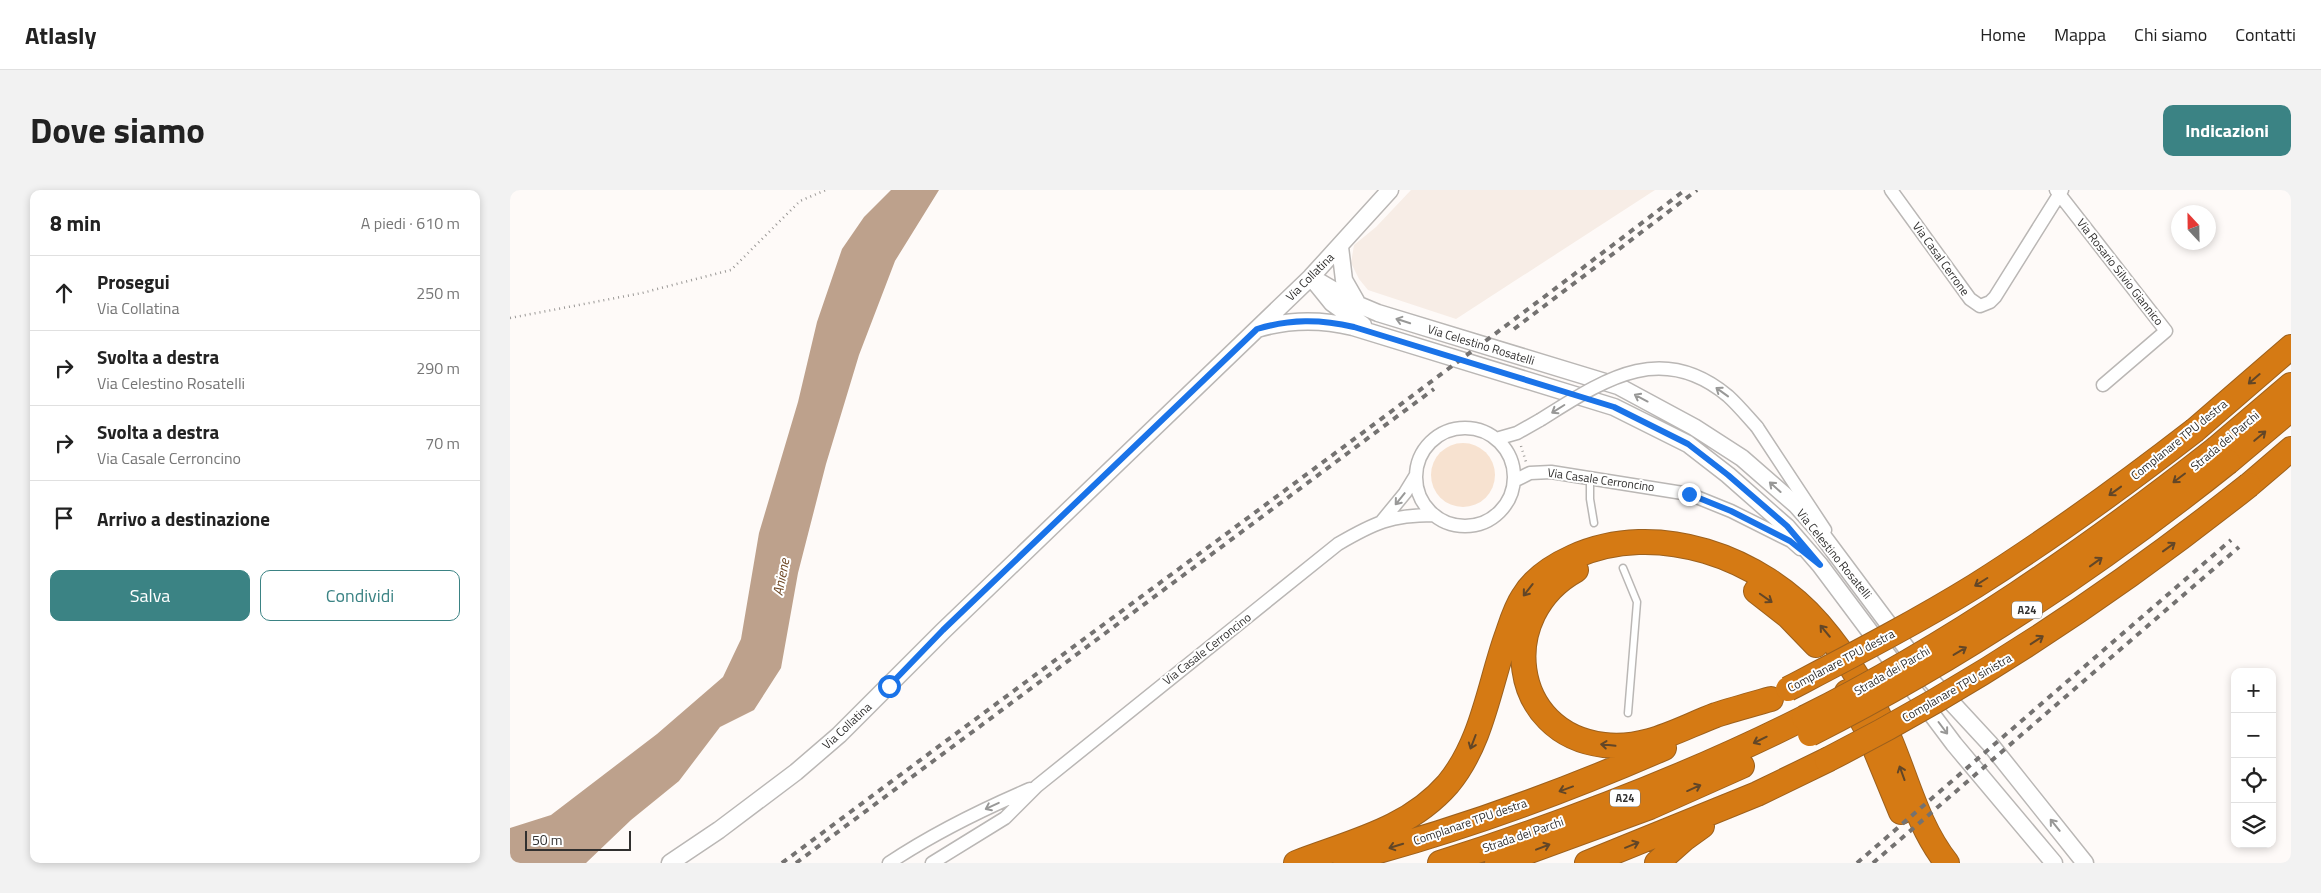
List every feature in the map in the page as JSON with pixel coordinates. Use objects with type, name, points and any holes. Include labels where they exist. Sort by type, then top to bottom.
[{"type":"highway","name":"Complanare TPU destra","points":[[1331,863],[1396,847],[1568,788],[1676,744],[1780,694],[1916,621],[2002,569],[2104,498],[2195,430],[2291,347]]},
{"type":"highway","name":"Strada dei Parchi","points":[[1440,863],[1512,840],[1629,797],[1721,758],[1807,726],[1916,677],[2017,616],[2137,533],[2223,455],[2291,385]]},
{"type":"highway","name":"Strada dei Parchi","points":[[2223,455],[2291,409]]},
{"type":"highway","name":"Complanare TPU sinistra","points":[[1586,863],[1757,794],[1827,760],[1937,700],[2086,608],[2249,485],[2291,449]]},
{"type":"highway","points":[[1296,863],[1387,830],[1421,809],[1438,794],[1459,769],[1470,750],[1514,615],[1523,595],[1533,583],[1548,571],[1580,554],[1605,546],[1640,542],[1693,549],[1728,559],[1768,580],[1805,609],[1832,640],[1869,696],[1891,743],[1922,822],[1934,845],[1947,863]]},
{"type":"highway","points":[[1780,694],[1717,715],[1648,742],[1617,746],[1582,740],[1559,728],[1544,714],[1533,699],[1524,672],[1523,650],[1525,634],[1537,607],[1556,584],[1580,569],[1601,561],[1635,556],[1658,557],[1709,569],[1745,584],[1771,601],[1793,620],[1833,669],[1864,725],[1906,822],[1931,863]]},
{"type":"highway","name":"Strada dei Parchi","points":[[1497,863],[1678,795],[1807,726]]},
{"type":"highway","points":[[1657,863],[1690,834],[1757,794]]},
{"type":"street","name":"Via Collatina","points":[[670,863],[719,830],[796,772],[839,735],[943,630],[1311,277],[1390,190]]},
{"type":"street","name":"Via Casal Cerrone","points":[[1891,190],[1970,299],[1980,306],[1990,302],[1995,297],[2059,191]]},
{"type":"street","name":"Via Rosario Silvio Giannico","points":[[2059,191],[2166,331],[2103,385]]},
{"type":"street","points":[[1340,247],[1344,280],[1359,305]]},
{"type":"street","name":"Via Celestino Rosatelli","points":[[1311,277],[1359,305],[1415,325],[1618,386],[1694,427],[1742,458],[1796,505],[1819,531],[1928,677],[1990,744],[2086,863]]},
{"type":"street","name":"Via Celestino Rosatelli","points":[[1311,277],[1332,303],[1374,332]]},
{"type":"street","name":"Via Celestino Rosatelli","points":[[1257,329],[1281,322],[1304,320],[1331,322],[1374,332],[1614,407],[1688,444],[1728,475],[1787,526],[1820,565],[1954,744],[2054,863]]},
{"type":"street","points":[[1514,481],[1513,465],[1506,451],[1496,439],[1517,433],[1608,380],[1631,371],[1665,369],[1689,373],[1709,383],[1728,396],[1757,426],[1866,592]]},
{"type":"street","name":"Via Casale Cerroncino","points":[[1382,521],[1405,493],[1416,475],[1419,460],[1426,447],[1438,436],[1452,430],[1468,428],[1483,432],[1496,439]]},
{"type":"street","name":"Via Casale Cerroncino","points":[[932,863],[1005,818],[1037,786],[1338,544],[1382,521],[1406,515],[1433,515],[1449,524],[1466,526],[1484,522],[1499,512],[1509,498],[1514,481],[1530,473],[1550,472],[1689,494],[1731,511],[1790,541],[1820,565]]},
{"type":"street","points":[[1416,475],[1418,490],[1424,504],[1433,515]]},
{"type":"street","name":"Via Casale Cerroncino","points":[[889,863],[918,843],[964,819],[1037,786]]},
{"type":"lane","points":[[1590,477],[1590,499],[1594,523]]},
{"type":"lane","points":[[1622,568],[1637,602],[1628,712]]},
{"type":"path","points":[[510,318],[642,292],[731,270],[800,201],[826,190]]},
{"type":"path","points":[[1519,441],[1528,466]]},
{"type":"shaded area","points":[[1411,190],[1655,190],[1456,319],[1368,290],[1359,279],[1351,263],[1354,245],[1376,227]]},
{"type":"shaded area","points":[[1457,443],[1469,443],[1486,452],[1493,463],[1495,475],[1493,487],[1486,498],[1469,507],[1457,507],[1445,502],[1436,493],[1431,481],[1431,469],[1436,457],[1445,448]]},
{"type":"water","name":"Aniene","points":[[891,190],[939,190],[895,261],[859,355],[826,464],[798,573],[781,668],[754,710],[720,727],[679,781],[631,820],[586,863],[510,863],[510,828],[551,815],[657,734],[723,677],[741,639],[759,533],[798,402],[817,322],[842,249],[864,217]]},
{"type":"railway","points":[[782,863],[1348,444],[1685,190]]},
{"type":"railway","points":[[1514,329],[1697,190]]},
{"type":"railway","points":[[796,863],[1434,389]]},
{"type":"railway","points":[[1857,863],[2231,540]]},
{"type":"railway","points":[[1873,863],[2239,547]]},
{"type":"route","points":[[889,686],[943,630],[1257,329],[1287,321],[1311,320],[1331,322],[1374,332],[1614,407],[1688,444],[1728,475],[1787,526],[1820,565],[1790,541],[1731,511],[1689,494]]}]
